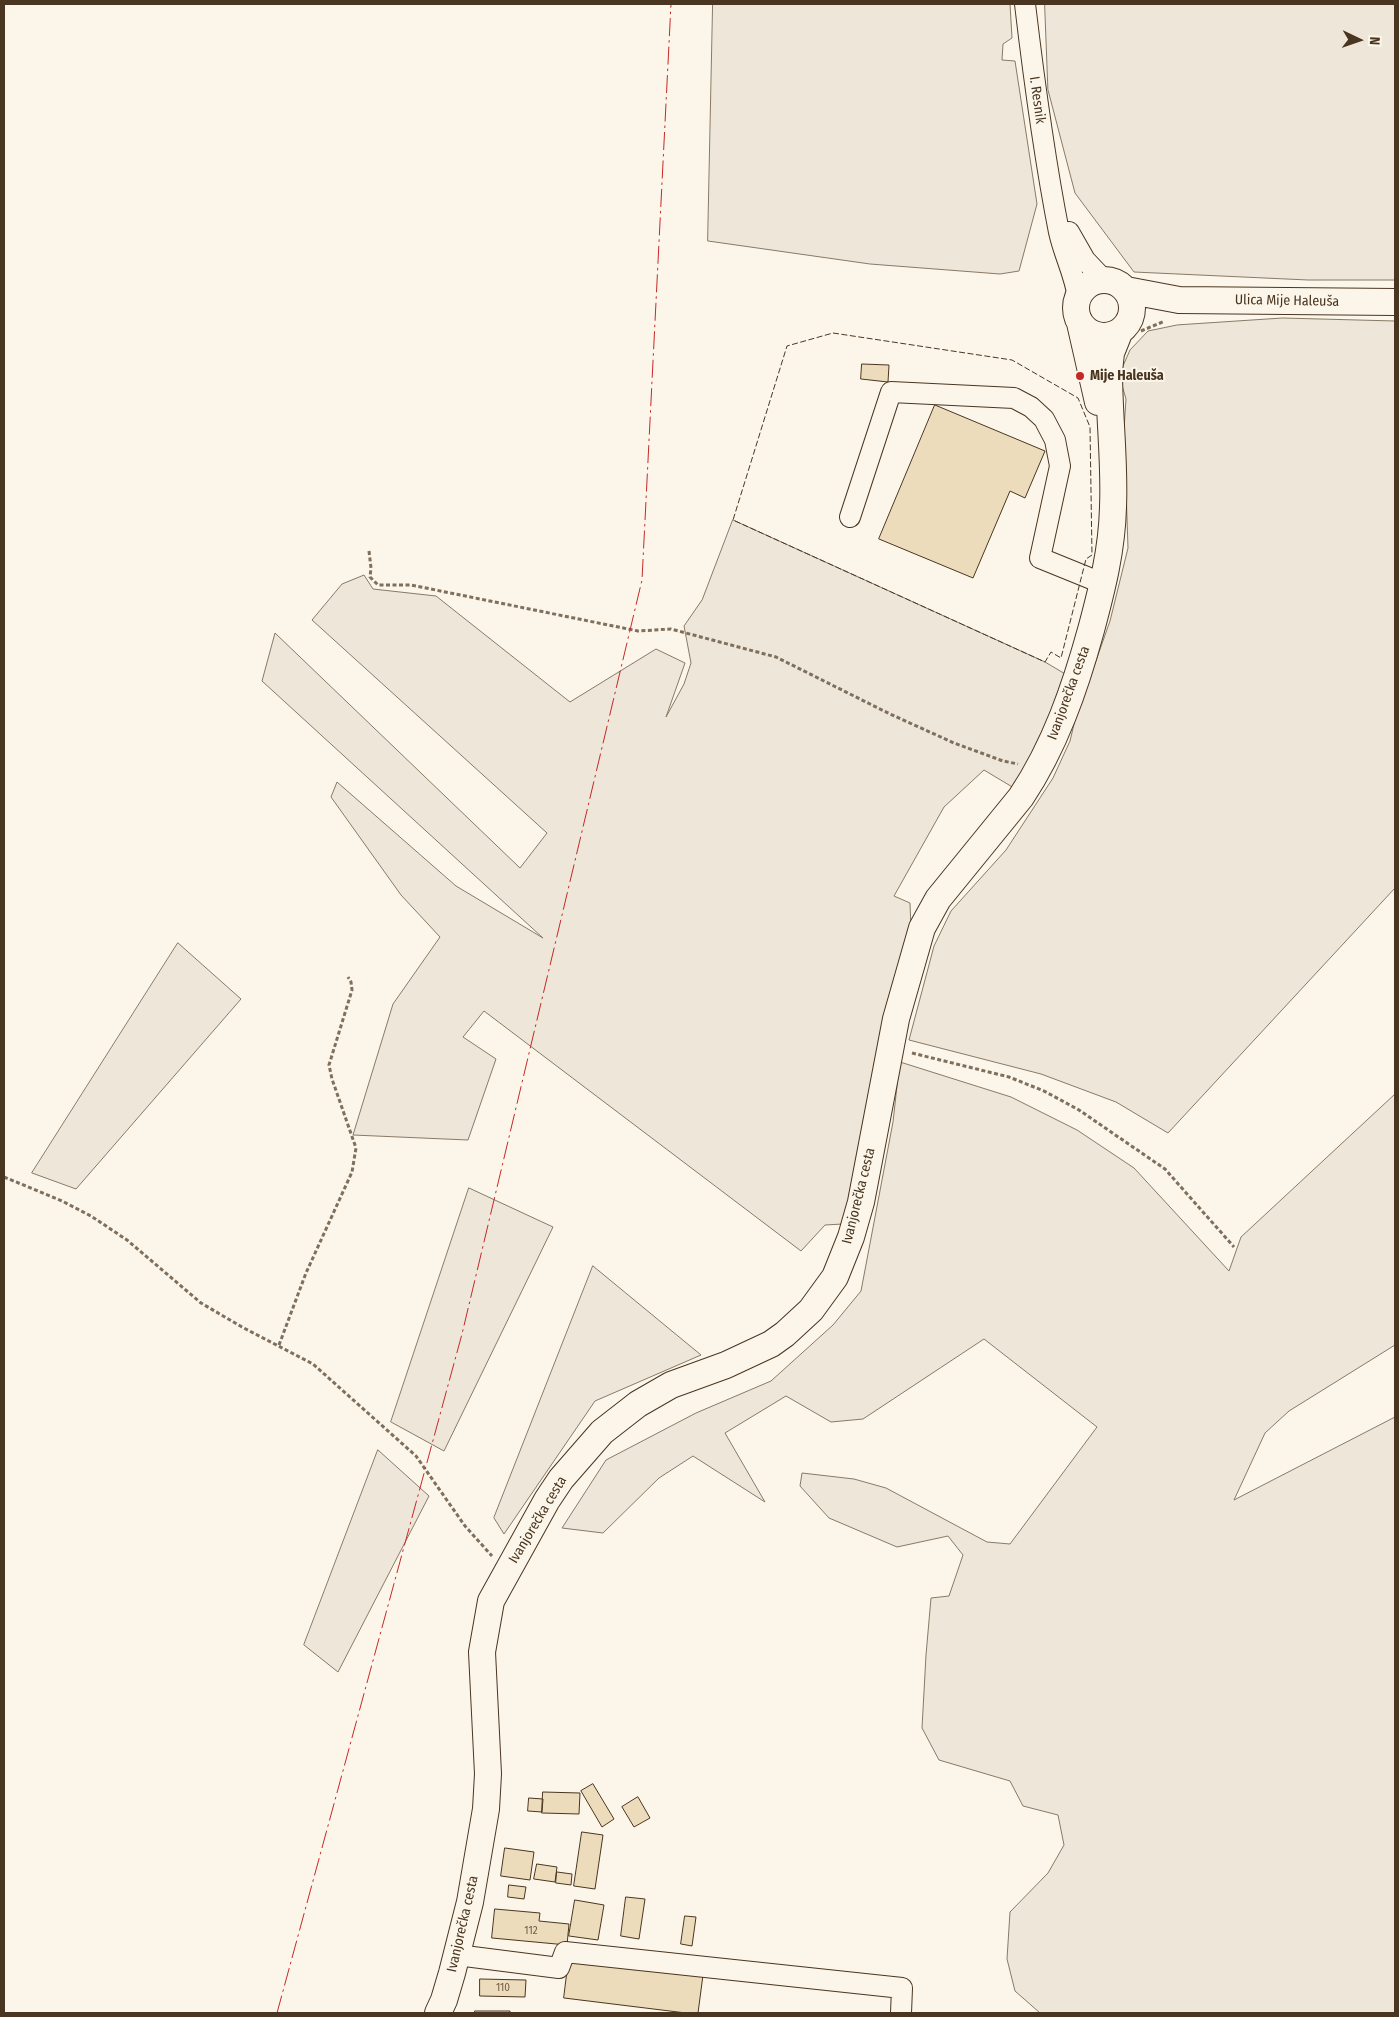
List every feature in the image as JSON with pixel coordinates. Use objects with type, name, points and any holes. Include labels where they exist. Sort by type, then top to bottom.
[{"type":"main road","points":[[1088,285],[1115,285],[1131,298],[1131,317],[1127,331],[1102,337],[1093,335],[1079,311],[1088,285]]},
{"type":"main road","name":"Ulica Mije Haleuša","points":[[1115,285],[1177,310]]},
{"type":"main road","name":"Ulica Mije Haleuša","points":[[1127,331],[1138,316],[1149,311],[1395,302]]},
{"type":"main road","name":"Ivanjorečka cesta","points":[[1079,311],[1098,402],[1110,441]]},
{"type":"main road","name":"Ivanjorečka cesta","points":[[438,2013],[444,2000],[470,1902],[488,1791],[482,1652],[492,1601],[508,1569],[561,1479],[585,1450],[613,1423],[638,1404],[671,1385],[726,1365],[770,1344],[798,1322],[835,1277],[851,1237],[864,1186],[889,1050],[916,946],[933,906],[1021,797],[1038,769],[1059,727],[1084,654],[1104,584],[1112,539],[1114,506],[1110,441],[1109,371],[1111,353],[1127,331]]},
{"type":"street","name":"I. Resnik","points":[[1025,4],[1035,88],[1052,195],[1060,235],[1076,284],[1079,311]]},
{"type":"street","name":"I. Resnik","points":[[1052,195],[1078,249],[1093,270],[1115,285]]},
{"type":"street","points":[[850,517],[891,392],[1014,398],[1031,407],[1044,419],[1056,440],[1060,466],[1040,558],[1104,584]]},
{"type":"street","points":[[456,1955],[559,1968],[565,1952],[902,1988],[902,2013]]},
{"type":"path","points":[[1127,331],[1165,321],[1177,310]]},
{"type":"path","points":[[368,551],[371,568],[370,577],[378,585],[410,585],[638,631],[671,629],[776,657],[890,714],[954,743],[1003,761],[1038,769]]},
{"type":"path","points":[[279,1345],[306,1273],[354,1165],[356,1148],[329,1066],[352,990],[348,977]]},
{"type":"path","points":[[889,1050],[918,1054],[1009,1077],[1044,1091],[1072,1106],[1165,1169],[1234,1247]]},
{"type":"path","points":[[4,1177],[62,1201],[91,1216],[126,1240],[201,1303],[313,1364],[416,1456],[465,1526],[508,1569]]},
{"type":"shaded area","points":[[713,4],[1010,4],[1012,38],[1003,44],[1002,60],[1015,61],[1037,204],[1019,271],[1000,274],[870,264],[708,241]]},
{"type":"shaded area","points":[[1045,4],[1395,4],[1395,280],[1308,280],[1134,272],[1075,193],[1048,90]]},
{"type":"shaded area","points":[[1283,318],[1395,321],[1395,888],[1168,1133],[1116,1102],[1041,1074],[909,1040],[934,946],[951,911],[1006,850],[1053,778],[1070,741],[1075,720],[1110,621],[1128,548],[1124,429],[1126,399],[1119,375],[1130,350],[1148,331],[1177,325]]},
{"type":"shaded area","points":[[733,520],[1045,662],[1067,675],[1057,710],[1014,788],[984,770],[944,807],[894,896],[910,903],[911,929],[843,1224],[825,1225],[801,1251],[484,1011],[463,1037],[496,1059],[468,1140],[353,1135],[393,1004],[440,937],[401,895],[331,797],[337,782],[456,886],[543,938],[262,681],[275,633],[520,868],[547,833],[312,620],[342,584],[364,575],[373,589],[436,596],[570,702],[656,649],[685,663],[666,717],[684,684],[691,663],[684,626],[702,600]]},
{"type":"shaded area","points":[[178,943],[241,999],[76,1189],[32,1173]]},
{"type":"shaded area","points":[[900,1062],[1011,1097],[1077,1130],[1134,1168],[1229,1271],[1241,1237],[1395,1094],[1395,1345],[1289,1411],[1265,1433],[1234,1500],[1395,1417],[1395,2013],[1040,2013],[1015,1991],[1007,1959],[1010,1912],[1048,1873],[1064,1845],[1058,1815],[1023,1806],[1010,1781],[939,1760],[922,1728],[931,1598],[949,1596],[963,1555],[948,1536],[897,1547],[829,1518],[800,1486],[802,1473],[854,1479],[886,1488],[987,1542],[1010,1544],[1097,1427],[984,1339],[863,1419],[831,1422],[786,1396],[725,1433],[765,1502],[693,1456],[659,1478],[603,1533],[562,1528],[606,1460],[696,1413],[771,1381],[833,1325],[861,1291],[893,1122]]},
{"type":"shaded area","points":[[469,1188],[553,1227],[444,1451],[391,1422]]},
{"type":"shaded area","points":[[593,1266],[701,1355],[595,1401],[504,1534],[494,1518]]},
{"type":"shaded area","points":[[378,1450],[429,1496],[338,1672],[304,1645]]},
{"type":"building","points":[[862,364],[889,365],[888,382],[861,379]]},
{"type":"building","points":[[935,405],[1045,451],[1025,498],[1010,491],[973,578],[879,539]]},
{"type":"building","points":[[593,1784],[614,1819],[602,1827],[581,1791]]},
{"type":"building","points":[[543,1792],[580,1793],[579,1814],[542,1813]]},
{"type":"building","points":[[638,1797],[650,1818],[634,1827],[622,1807]]},
{"type":"building","points":[[529,1798],[543,1799],[542,1812],[528,1811]]},
{"type":"building","points":[[582,1832],[603,1835],[595,1889],[574,1886]]},
{"type":"building","points":[[505,1848],[534,1852],[530,1880],[501,1876]]},
{"type":"building","points":[[537,1864],[557,1867],[555,1882],[534,1879]]},
{"type":"building","points":[[557,1872],[572,1874],[571,1885],[556,1883]]},
{"type":"building","points":[[509,1885],[526,1887],[524,1899],[508,1897]]},
{"type":"building","points":[[626,1897],[645,1899],[639,1939],[621,1936]]},
{"type":"building","points":[[575,1900],[604,1905],[598,1940],[569,1936]]},
{"type":"building","points":[[495,1909],[540,1913],[539,1921],[569,1924],[567,1945],[492,1938]]},
{"type":"building","points":[[685,1916],[696,1917],[692,1946],[681,1944]]},
{"type":"building","points":[[569,1958],[703,1975],[698,2013],[564,1998]]},
{"type":"building","points":[[480,1979],[526,1980],[525,1997],[480,1996]]},
{"type":"building","points":[[475,2011],[510,2011],[510,2013],[475,2013]]},
{"type":"fence","points":[[833,333],[1012,360],[1078,398],[1090,427],[1092,555],[1086,559],[1061,658],[1051,652],[1045,662],[733,520],[787,346],[833,333]]},
{"type":"power","points":[[277,2013],[462,1334],[642,580],[671,4]]},
{"type":"place","name":"Mije Haleuša","points":[[1080,376]]}]
